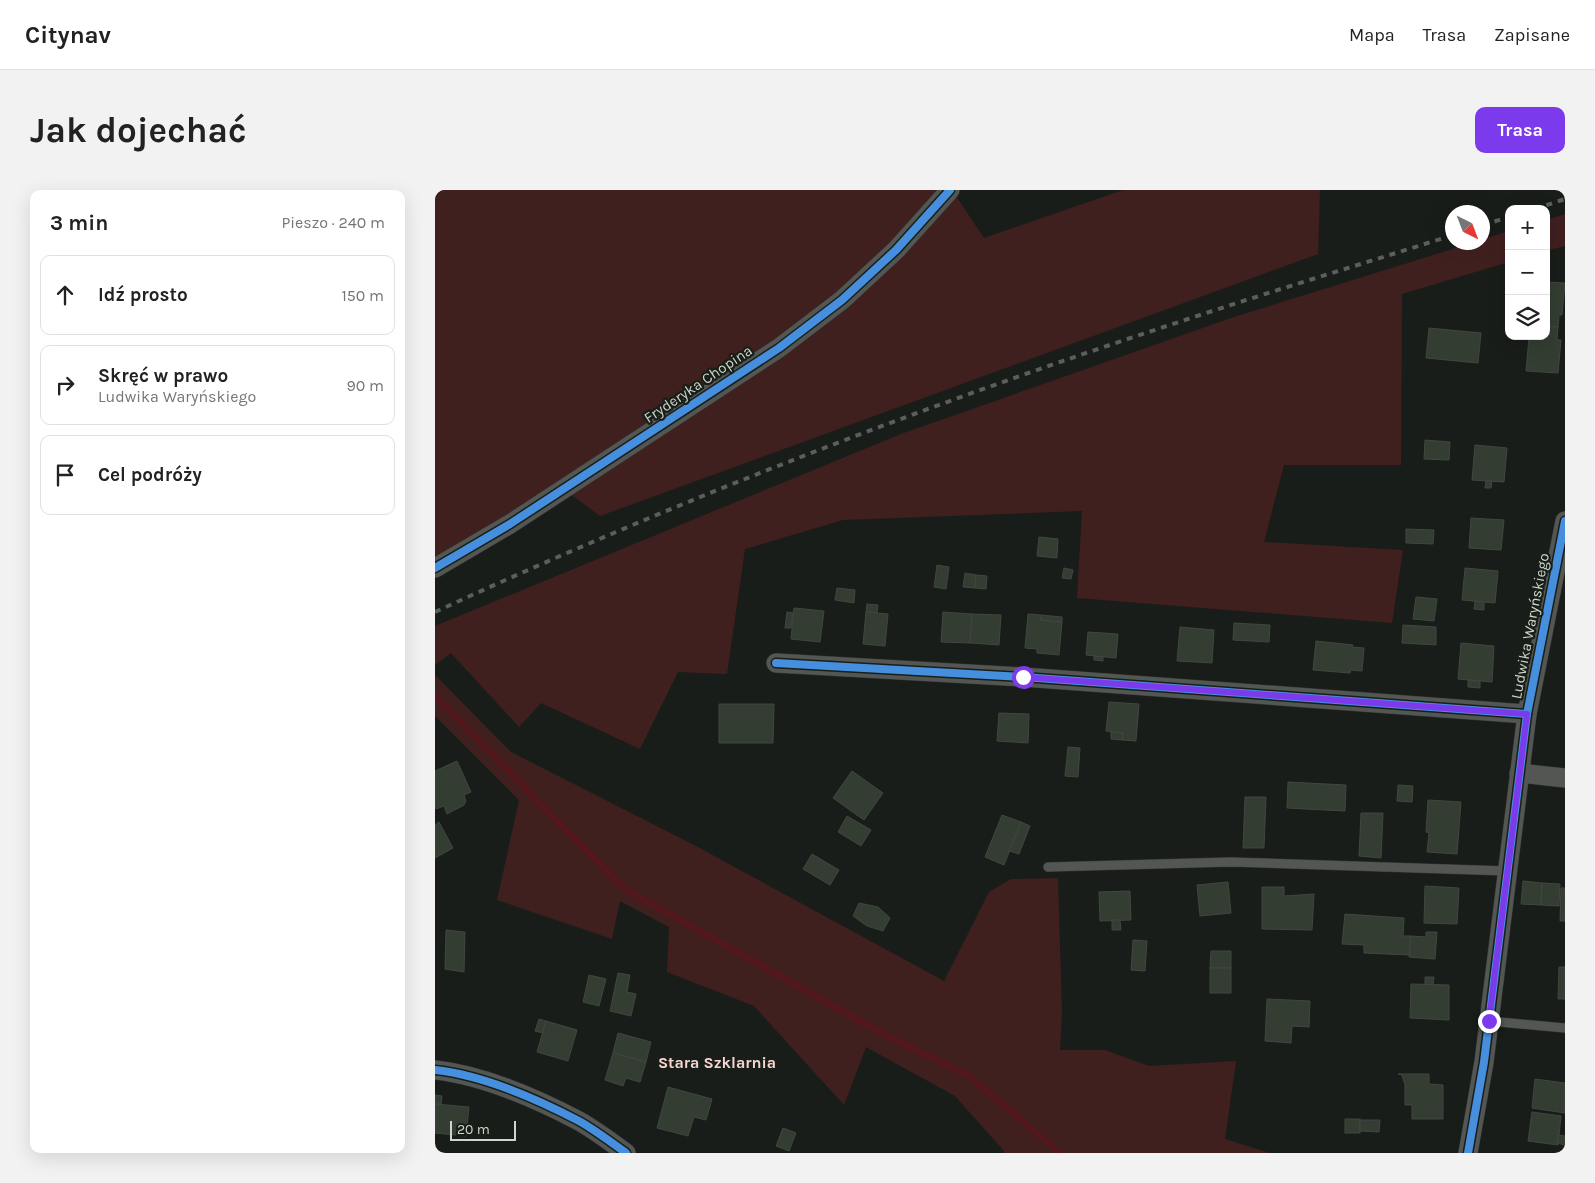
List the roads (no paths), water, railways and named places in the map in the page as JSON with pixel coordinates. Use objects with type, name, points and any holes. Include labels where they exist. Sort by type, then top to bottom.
[{"type":"street","name":"Fryderyka Chopina","points":[[435,568],[517,519],[779,348],[842,300],[896,250],[950,190]]},
{"type":"street","name":"Ludwika Waryńskiego","points":[[1468,1153],[1489,1021],[1527,714],[1561,572],[1565,521]]},
{"type":"street","points":[[776,663],[1023,677],[1527,714]]},
{"type":"street","points":[[1519,773],[1565,778]]},
{"type":"street","points":[[435,1070],[447,1071],[515,1091],[580,1121],[626,1153]]},
{"type":"lane","points":[[1048,868],[1231,862],[1507,871]]},
{"type":"lane","points":[[1489,1021],[1565,1028]]},
{"type":"waterway","points":[[435,696],[623,888],[887,1036],[968,1075],[1060,1153]]},
{"type":"railway","points":[[1547,205],[1565,199]]},
{"type":"railway","points":[[1490,223],[1505,218]]},
{"type":"railway","points":[[435,612],[619,531],[898,420],[1182,321],[1445,237]]},
{"type":"district","name":"Stara Szklarnia","points":[[717,1062]]}]
